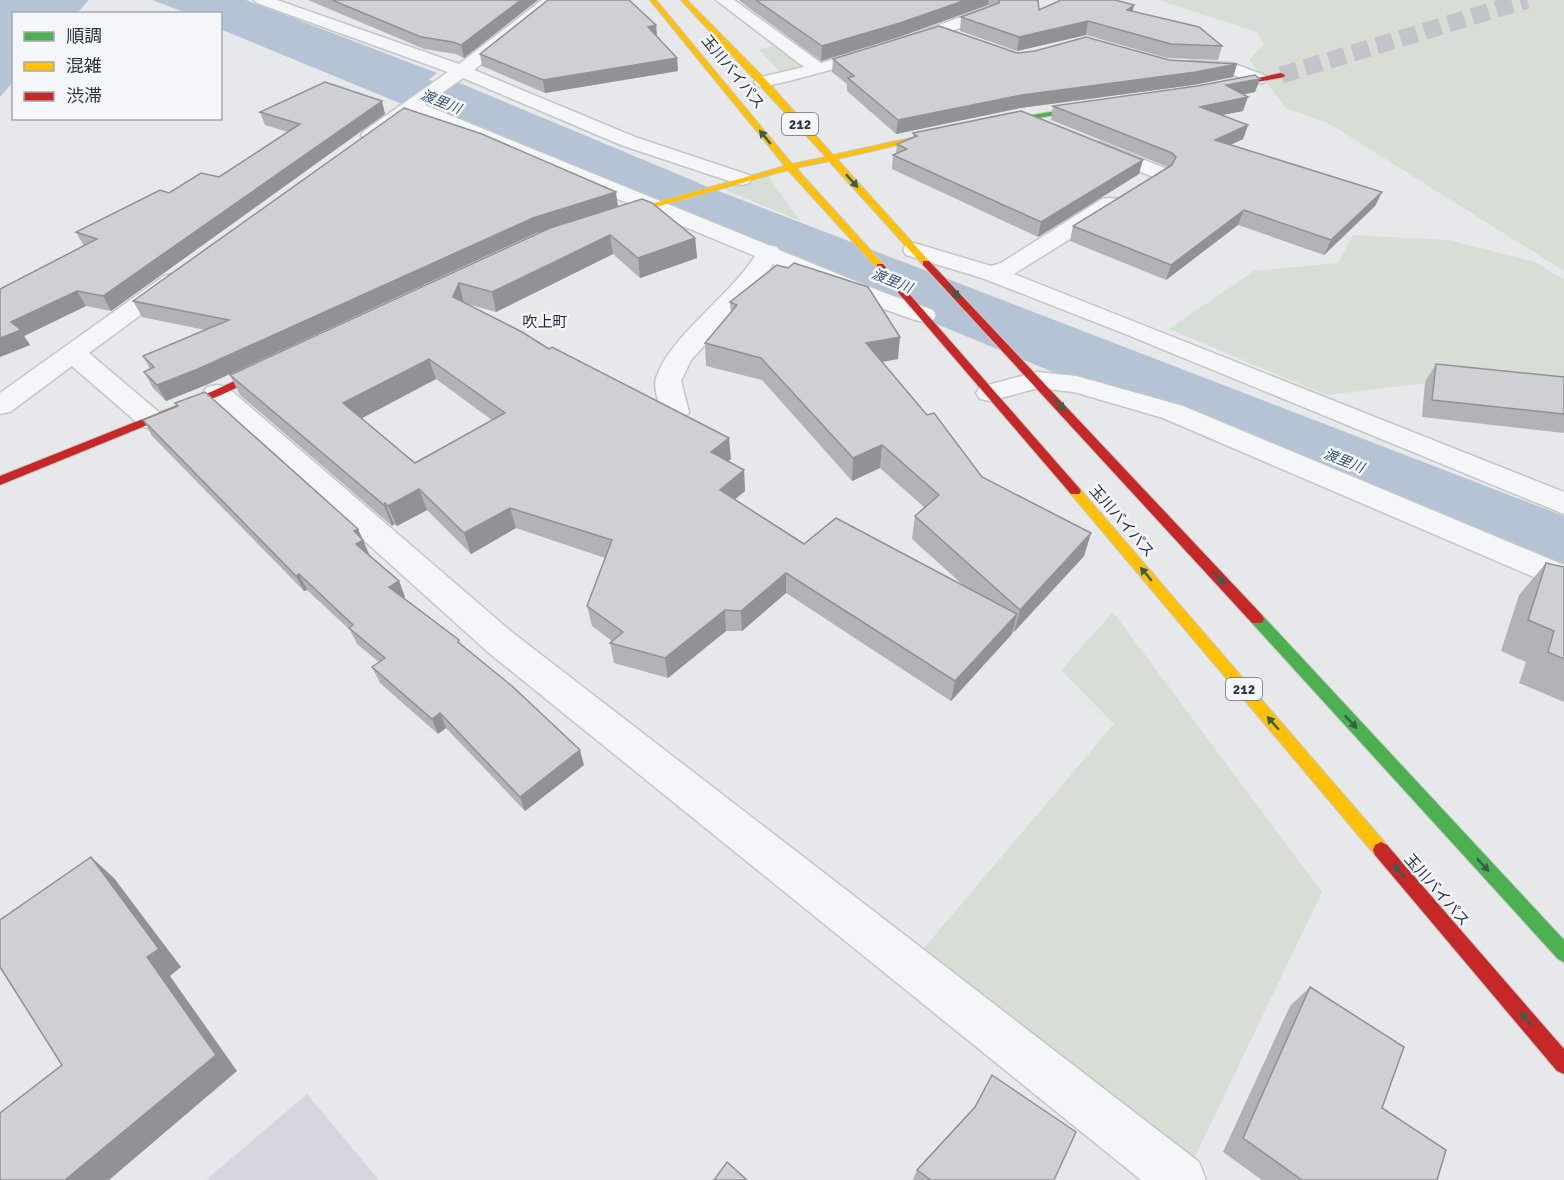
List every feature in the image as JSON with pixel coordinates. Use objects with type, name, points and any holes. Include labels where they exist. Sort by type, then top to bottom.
[{"type":"main road","name":"玉川バイパス","points":[[653,0],[789,166],[924,315],[1564,1064]]},
{"type":"main road","name":"玉川バイパス","points":[[684,0],[763,82],[914,250],[1037,380],[1564,953]]},
{"type":"main road","points":[[1204,90],[1281,75]]},
{"type":"main road","points":[[598,223],[789,166],[1020,116],[1114,103]]},
{"type":"main road","points":[[0,481],[217,393],[291,358]]},
{"type":"street","points":[[262,0],[628,141],[742,179]]},
{"type":"street","points":[[352,149],[455,75],[543,1]]},
{"type":"street","points":[[727,1],[818,69]]},
{"type":"street","points":[[763,82],[818,69],[938,31],[989,12]]},
{"type":"street","points":[[938,31],[960,39]]},
{"type":"street","points":[[1178,66],[1232,68],[1258,79]]},
{"type":"street","points":[[410,106],[651,206],[770,252],[873,297],[924,315]]},
{"type":"street","points":[[1020,116],[1063,134]]},
{"type":"street","points":[[990,273],[1009,268],[1160,173],[1085,142]]},
{"type":"street","points":[[914,250],[990,273],[1132,328],[1564,504]]},
{"type":"street","points":[[675,412],[668,381],[679,357],[752,279],[770,252]]},
{"type":"street","points":[[0,406],[188,269]]},
{"type":"street","points":[[73,353],[151,420]]},
{"type":"street","points":[[990,393],[1037,380],[1076,384],[1173,412],[1564,578]]},
{"type":"street","points":[[217,393],[501,643],[1181,1180]]},
{"type":"shaded area","points":[[1158,0],[1564,0],[1564,271],[1330,124],[1286,108],[1249,60],[1264,44],[1257,32]]},
{"type":"shaded area","points":[[776,45],[807,68],[782,73],[759,50]]},
{"type":"shaded area","points":[[769,177],[800,221],[724,189]]},
{"type":"shaded area","points":[[1353,235],[1448,240],[1535,262],[1564,280],[1564,385],[1484,376],[1326,395],[1169,329],[1254,271],[1338,263]]},
{"type":"shaded area","points":[[1113,612],[1322,892],[1190,1167],[918,955],[1114,724],[1061,670]]},
{"type":"shaded area","points":[[307,1094],[379,1180],[206,1180]]},
{"type":"water","points":[[0,0],[89,0],[78,12],[12,12],[12,83],[0,97]]},
{"type":"water","points":[[152,0],[246,0],[437,73],[405,98],[222,27],[222,12],[184,12]]},
{"type":"water","points":[[457,82],[699,183],[651,197],[427,107]]},
{"type":"water","points":[[719,194],[804,229],[830,263],[678,205]]},
{"type":"building","points":[[332,0],[521,0],[461,45],[421,37]]},
{"type":"building","points":[[548,0],[629,0],[656,25],[648,27],[677,58],[543,80],[480,54]]},
{"type":"building","points":[[756,0],[966,0],[900,23],[822,46]]},
{"type":"building","points":[[999,0],[1038,0],[1039,10],[1061,0],[1115,0],[1134,5],[1127,10],[1199,27],[1222,46],[1171,44],[1088,21],[1019,37],[961,17],[999,3]]},
{"type":"building","points":[[939,26],[1017,53],[1035,51],[1086,37],[1169,60],[1237,64],[1196,72],[1022,95],[898,120],[848,78],[854,76],[833,59]]},
{"type":"building","points":[[1255,75],[1260,79],[1226,85],[1248,97],[1200,107],[1248,125],[1215,140],[1382,192],[1331,240],[1244,210],[1171,265],[1073,226],[1172,165],[1176,157],[1172,153],[1053,106],[1197,86]]},
{"type":"building","points":[[325,82],[382,101],[103,296],[77,291],[11,322],[21,330],[0,338],[0,289],[97,239],[76,232],[160,190],[169,193],[201,173],[219,177],[300,124],[260,112]]},
{"type":"building","points":[[404,108],[482,134],[616,192],[533,218],[198,369],[157,385],[144,372],[154,367],[143,356],[229,320],[133,301]]},
{"type":"building","points":[[1021,111],[1143,160],[1041,222],[893,155],[907,149],[897,144],[917,136],[913,133]]},
{"type":"building","points":[[642,199],[652,203],[695,238],[638,258],[610,235],[492,292],[459,283],[453,297],[522,332],[549,349],[552,347],[729,438],[711,452],[744,470],[720,490],[804,544],[836,518],[1017,614],[955,681],[786,573],[741,611],[725,610],[665,658],[610,643],[623,632],[587,606],[612,540],[510,508],[464,533],[419,489],[388,506],[385,503],[384,505],[230,375],[550,228]],"holes":[[[429,359],[505,413],[415,463],[343,403]]]},
{"type":"building","points":[[794,263],[868,287],[900,337],[866,343],[927,415],[934,413],[982,477],[1091,533],[1020,610],[915,516],[939,495],[882,445],[853,458],[761,358],[705,343],[737,305],[730,302],[777,265],[788,268]]},
{"type":"building","points":[[1436,364],[1564,377],[1564,414],[1432,400]]},
{"type":"building","points":[[205,392],[358,529],[354,531],[363,540],[356,544],[399,581],[389,587],[459,640],[458,642],[512,686],[580,750],[520,797],[440,713],[432,719],[372,667],[385,658],[349,628],[353,625],[299,574],[296,576],[143,420],[178,406],[175,403]]},
{"type":"building","points":[[1546,563],[1564,567],[1564,659],[1548,652],[1554,631],[1528,620]]},
{"type":"building","points":[[91,857],[159,949],[147,957],[216,1055],[65,1180],[0,1180],[0,1113],[62,1065],[0,967],[0,920]]},
{"type":"building","points":[[1310,987],[1404,1047],[1382,1108],[1446,1150],[1437,1180],[1302,1180],[1243,1138]]},
{"type":"building","points":[[992,1075],[1076,1132],[1054,1180],[931,1180],[917,1170],[975,1107]]},
{"type":"building","points":[[727,1162],[747,1180],[714,1180]]},
{"type":"waterway","name":"渡里川","points":[[222,15],[1564,549]]},
{"type":"tunnel","points":[[1281,75],[1527,0]]},
{"type":"traffic: fast","points":[[952,130],[1095,106]]},
{"type":"traffic: fast","points":[[1257,619],[1564,953]]},
{"type":"traffic: slow","points":[[653,0],[789,166],[880,266]]},
{"type":"traffic: slow","points":[[684,0],[763,82],[926,263]]},
{"type":"traffic: slow","points":[[612,218],[791,167],[952,130]]},
{"type":"traffic: slow","points":[[1075,491],[1381,850]]},
{"type":"traffic: jam","points":[[1215,88],[1281,75]]},
{"type":"traffic: jam","points":[[926,263],[1257,619]]},
{"type":"traffic: jam","points":[[880,266],[1075,491]]},
{"type":"traffic: jam","points":[[0,481],[217,393],[276,365]]},
{"type":"traffic: jam","points":[[1381,850],[1564,1064]]},
{"type":"district","name":"吹上町","points":[[545,322]]}]
